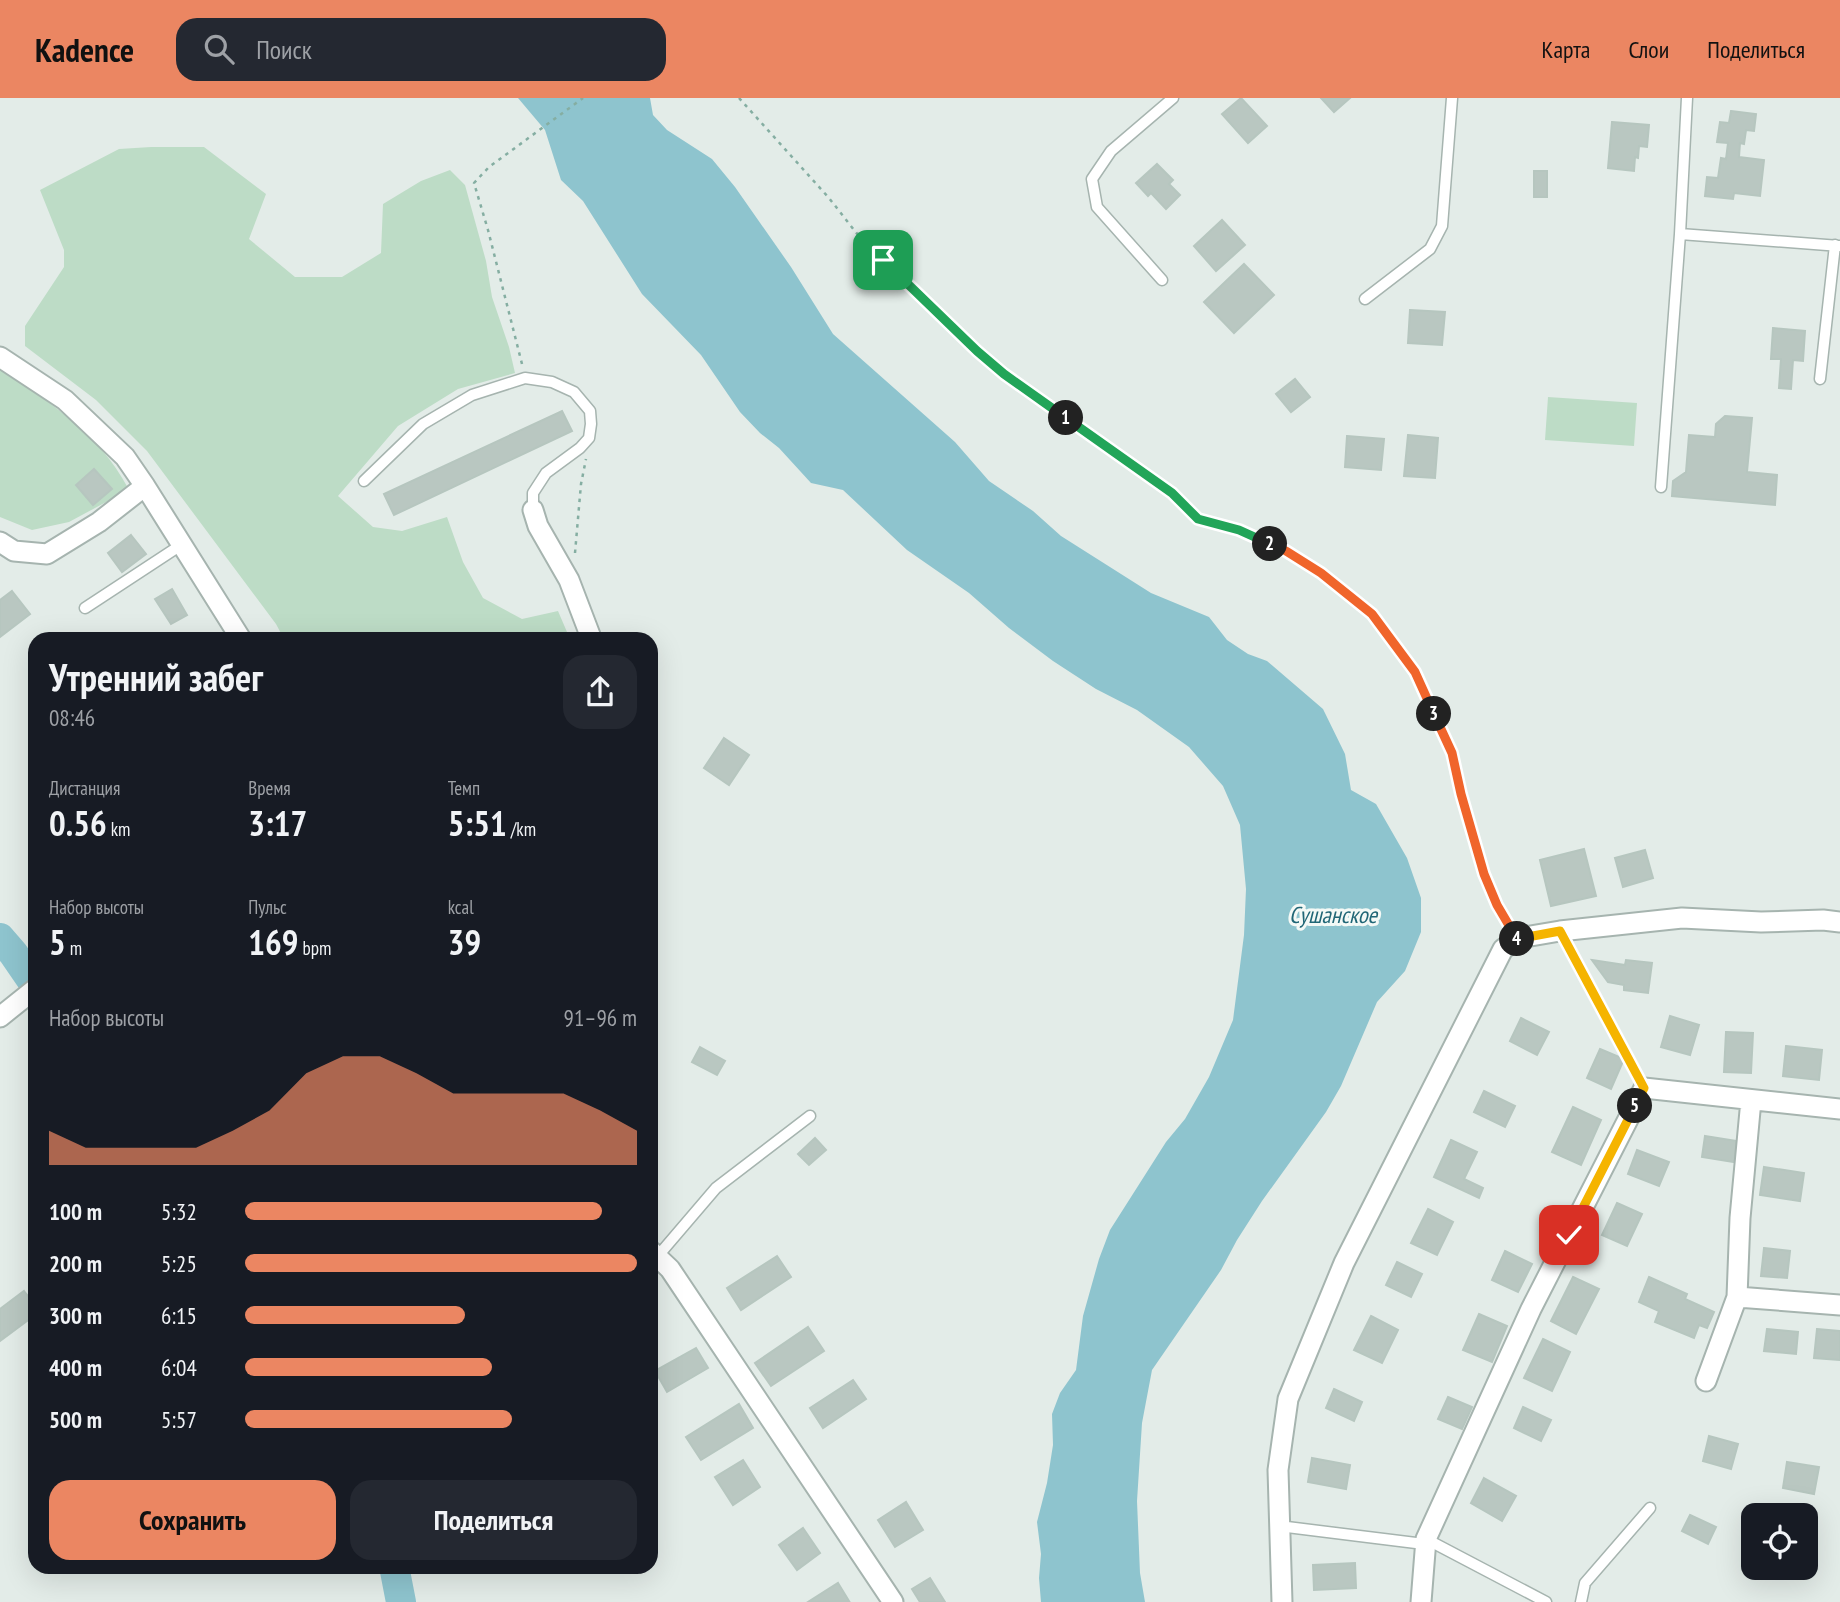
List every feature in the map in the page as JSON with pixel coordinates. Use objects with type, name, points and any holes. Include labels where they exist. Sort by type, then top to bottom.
[{"type":"street","points":[[0,357],[65,400],[125,457],[237,632]]},
{"type":"street","points":[[0,542],[14,551],[47,554],[99,522],[145,486]]},
{"type":"street","points":[[533,510],[538,526],[569,580],[588,632]]},
{"type":"street","points":[[1282,1602],[1278,1470],[1293,1387],[1344,1263],[1503,949],[1517,940],[1560,931],[1682,918],[1840,922]]},
{"type":"street","points":[[4,1014],[28,995]]},
{"type":"street","points":[[1422,1602],[1425,1542],[1531,1309],[1644,1088],[1840,1109]]},
{"type":"street","points":[[1706,1381],[1737,1297],[1740,1218],[1751,1100]]},
{"type":"street","points":[[658,1258],[670,1269],[893,1602]]},
{"type":"street","points":[[1737,1297],[1840,1305]]},
{"type":"lane","points":[[1162,280],[1097,206],[1093,178],[1111,151],[1173,98]]},
{"type":"lane","points":[[1365,299],[1430,249],[1442,226],[1452,98]]},
{"type":"lane","points":[[1661,487],[1688,98]]},
{"type":"lane","points":[[1680,234],[1838,246],[1819,379]]},
{"type":"lane","points":[[364,481],[423,424],[472,395],[525,377],[552,382],[574,392],[590,411],[591,424],[589,438],[580,448],[546,473],[533,493],[533,510]]},
{"type":"lane","points":[[85,608],[181,545]]},
{"type":"lane","points":[[1560,931],[1644,1088]]},
{"type":"lane","points":[[658,1250],[716,1188],[810,1116]]},
{"type":"lane","points":[[1581,1602],[1585,1583],[1650,1508]]},
{"type":"lane","points":[[1279,1526],[1425,1542],[1546,1602]]},
{"type":"path","points":[[525,377],[474,183],[489,167],[583,98]]},
{"type":"path","points":[[739,98],[829,198],[858,235],[1004,374],[1172,493],[1198,519],[1239,530],[1286,551],[1321,573],[1372,614],[1415,672],[1452,753],[1484,874],[1497,905],[1517,940]]},
{"type":"path","points":[[569,580],[575,554],[581,484],[589,438]]},
{"type":"green space","points":[[204,147],[266,194],[249,239],[295,277],[342,277],[381,253],[383,204],[421,181],[450,170],[465,185],[486,261],[492,297],[515,373],[458,389],[398,426],[338,496],[373,527],[402,531],[447,517],[463,562],[483,598],[522,619],[558,611],[567,632],[280,632],[147,451],[96,400],[25,346],[25,326],[64,267],[64,250],[40,190],[119,149]]},
{"type":"green space","points":[[0,369],[55,407],[88,435],[116,468],[128,488],[69,522],[32,530],[0,517]]},
{"type":"green space","points":[[1548,397],[1637,403],[1634,446],[1545,440]]},
{"type":"water","name":"Сушанское","points":[[518,98],[650,98],[653,115],[667,130],[712,159],[735,187],[791,267],[833,334],[955,442],[989,481],[1033,511],[1061,536],[1151,593],[1209,617],[1227,640],[1248,654],[1267,661],[1323,709],[1345,754],[1351,790],[1376,804],[1407,858],[1421,898],[1421,932],[1405,971],[1377,1002],[1341,1086],[1326,1112],[1262,1201],[1221,1270],[1152,1370],[1142,1423],[1137,1501],[1140,1573],[1145,1602],[1041,1602],[1041,1554],[1037,1522],[1053,1445],[1052,1414],[1060,1393],[1076,1370],[1083,1316],[1110,1230],[1166,1142],[1185,1119],[1209,1077],[1233,1020],[1244,935],[1246,889],[1240,825],[1223,786],[1189,747],[1137,710],[1096,689],[1053,661],[969,593],[907,550],[843,490],[811,483],[779,448],[760,433],[740,412],[701,355],[642,294],[583,201],[561,180],[545,130]]},
{"type":"building","points":[[1241,98],[1267,126],[1248,143],[1222,114]]},
{"type":"building","points":[[1321,98],[1350,98],[1334,112]]},
{"type":"building","points":[[1731,111],[1756,114],[1754,131],[1746,130],[1744,144],[1740,143],[1739,157],[1764,160],[1760,196],[1734,193],[1733,199],[1705,196],[1707,177],[1718,178],[1721,158],[1726,159],[1728,143],[1717,142],[1720,122],[1729,123]]},
{"type":"building","points":[[1612,122],[1649,125],[1647,147],[1639,146],[1634,171],[1608,168]]},
{"type":"building","points":[[1157,164],[1173,180],[1169,184],[1180,195],[1166,209],[1151,193],[1148,196],[1136,183]]},
{"type":"building","points":[[1534,171],[1547,171],[1547,197],[1534,197]]},
{"type":"building","points":[[1222,220],[1245,245],[1216,271],[1194,246]]},
{"type":"building","points":[[1244,264],[1274,295],[1234,333],[1204,302]]},
{"type":"building","points":[[1410,310],[1445,312],[1442,345],[1408,343]]},
{"type":"building","points":[[1773,328],[1805,331],[1803,361],[1793,360],[1791,389],[1779,388],[1781,359],[1771,359]]},
{"type":"building","points":[[1295,379],[1310,397],[1291,412],[1276,394]]},
{"type":"building","points":[[562,411],[572,431],[394,515],[384,494]]},
{"type":"building","points":[[1725,416],[1752,418],[1747,472],[1777,475],[1775,505],[1672,496],[1673,481],[1686,472],[1689,435],[1715,437],[1716,424]]},
{"type":"building","points":[[1408,435],[1438,438],[1435,478],[1404,476]]},
{"type":"building","points":[[1347,436],[1384,439],[1381,470],[1345,467]]},
{"type":"building","points":[[94,469],[112,489],[93,505],[76,485]]},
{"type":"building","points":[[131,535],[146,554],[122,572],[108,553]]},
{"type":"building","points":[[172,589],[187,615],[171,624],[155,599]]},
{"type":"building","points":[[12,591],[30,614],[0,637],[0,600]]},
{"type":"building","points":[[724,738],[749,755],[729,785],[704,768]]},
{"type":"building","points":[[1584,849],[1596,896],[1551,906],[1540,860]]},
{"type":"building","points":[[1645,850],[1653,878],[1623,887],[1615,858]]},
{"type":"building","points":[[1592,960],[1625,965],[1626,960],[1652,963],[1648,993],[1624,990],[1624,985],[1608,982]]},
{"type":"building","points":[[1670,1016],[1699,1025],[1690,1055],[1661,1047]]},
{"type":"building","points":[[1521,1018],[1549,1032],[1537,1055],[1510,1041]]},
{"type":"building","points":[[1726,1032],[1753,1033],[1751,1073],[1724,1072]]},
{"type":"building","points":[[1786,1046],[1822,1050],[1819,1080],[1783,1076]]},
{"type":"building","points":[[700,1047],[725,1061],[717,1075],[692,1062]]},
{"type":"building","points":[[1600,1049],[1624,1059],[1611,1089],[1587,1078]]},
{"type":"building","points":[[1484,1091],[1515,1106],[1505,1127],[1474,1112]]},
{"type":"building","points":[[1573,1107],[1601,1120],[1581,1165],[1552,1152]]},
{"type":"building","points":[[1705,1136],[1737,1141],[1734,1162],[1702,1157]]},
{"type":"building","points":[[815,1138],[826,1150],[809,1165],[798,1154]]},
{"type":"building","points":[[1451,1140],[1477,1152],[1464,1179],[1483,1188],[1479,1198],[1434,1177]]},
{"type":"building","points":[[1637,1150],[1669,1162],[1659,1186],[1628,1174]]},
{"type":"building","points":[[1764,1167],[1804,1173],[1800,1201],[1760,1195]]},
{"type":"building","points":[[1617,1203],[1642,1214],[1627,1246],[1602,1235]]},
{"type":"building","points":[[1428,1209],[1453,1222],[1437,1255],[1411,1243]]},
{"type":"building","points":[[1764,1248],[1790,1251],[1787,1278],[1761,1276]]},
{"type":"building","points":[[1505,1251],[1532,1264],[1518,1292],[1492,1280]]},
{"type":"building","points":[[777,1256],[791,1277],[741,1310],[727,1288]]},
{"type":"building","points":[[1397,1262],[1422,1274],[1411,1297],[1386,1285]]},
{"type":"building","points":[[1573,1277],[1599,1289],[1576,1334],[1551,1321]]},
{"type":"building","points":[[1649,1277],[1687,1294],[1685,1299],[1714,1312],[1707,1328],[1699,1325],[1694,1338],[1655,1322],[1659,1311],[1639,1302]]},
{"type":"building","points":[[24,1291],[28,1296],[28,1320],[0,1341],[0,1309]]},
{"type":"building","points":[[1479,1314],[1507,1326],[1492,1362],[1463,1350]]},
{"type":"building","points":[[1371,1316],[1398,1330],[1382,1363],[1354,1350]]},
{"type":"building","points":[[808,1327],[824,1351],[771,1386],[755,1363]]},
{"type":"building","points":[[1767,1329],[1798,1332],[1796,1354],[1764,1351]]},
{"type":"building","points":[[1817,1329],[1840,1331],[1840,1360],[1814,1358]]},
{"type":"building","points":[[1543,1339],[1570,1352],[1552,1391],[1524,1378]]},
{"type":"building","points":[[696,1348],[708,1368],[667,1392],[658,1376],[658,1369]]},
{"type":"building","points":[[853,1380],[866,1399],[823,1428],[810,1408]]},
{"type":"building","points":[[1334,1389],[1362,1402],[1354,1421],[1326,1408]]},
{"type":"building","points":[[1448,1397],[1472,1407],[1462,1429],[1438,1419]]},
{"type":"building","points":[[739,1404],[753,1428],[701,1460],[686,1437]]},
{"type":"building","points":[[1523,1407],[1551,1420],[1541,1441],[1514,1428]]},
{"type":"building","points":[[1709,1436],[1738,1444],[1731,1469],[1703,1461]]},
{"type":"building","points":[[1312,1458],[1350,1465],[1346,1489],[1308,1482]]},
{"type":"building","points":[[743,1460],[760,1487],[733,1505],[715,1477]]},
{"type":"building","points":[[1787,1462],[1819,1467],[1814,1494],[1783,1488]]},
{"type":"building","points":[[1484,1478],[1516,1496],[1502,1521],[1471,1503]]},
{"type":"building","points":[[906,1502],[923,1530],[895,1547],[878,1520]]},
{"type":"building","points":[[1690,1515],[1716,1527],[1708,1544],[1682,1531]]},
{"type":"building","points":[[803,1528],[820,1553],[797,1570],[779,1545]]},
{"type":"building","points":[[1355,1563],[1356,1588],[1314,1590],[1313,1565]]},
{"type":"building","points":[[930,1578],[945,1602],[920,1602],[912,1589]]},
{"type":"building","points":[[838,1583],[849,1601],[808,1602]]},
{"type":"waterway","points":[[0,938],[28,975]]},
{"type":"waterway","points":[[396,1574],[401,1602]]},
{"type":"route","points":[[883,260],[1004,374],[1172,493],[1198,519],[1239,530],[1286,551],[1321,573],[1372,614],[1415,672],[1452,753],[1484,874],[1497,905],[1517,940],[1560,931],[1644,1088],[1569,1235]]}]
